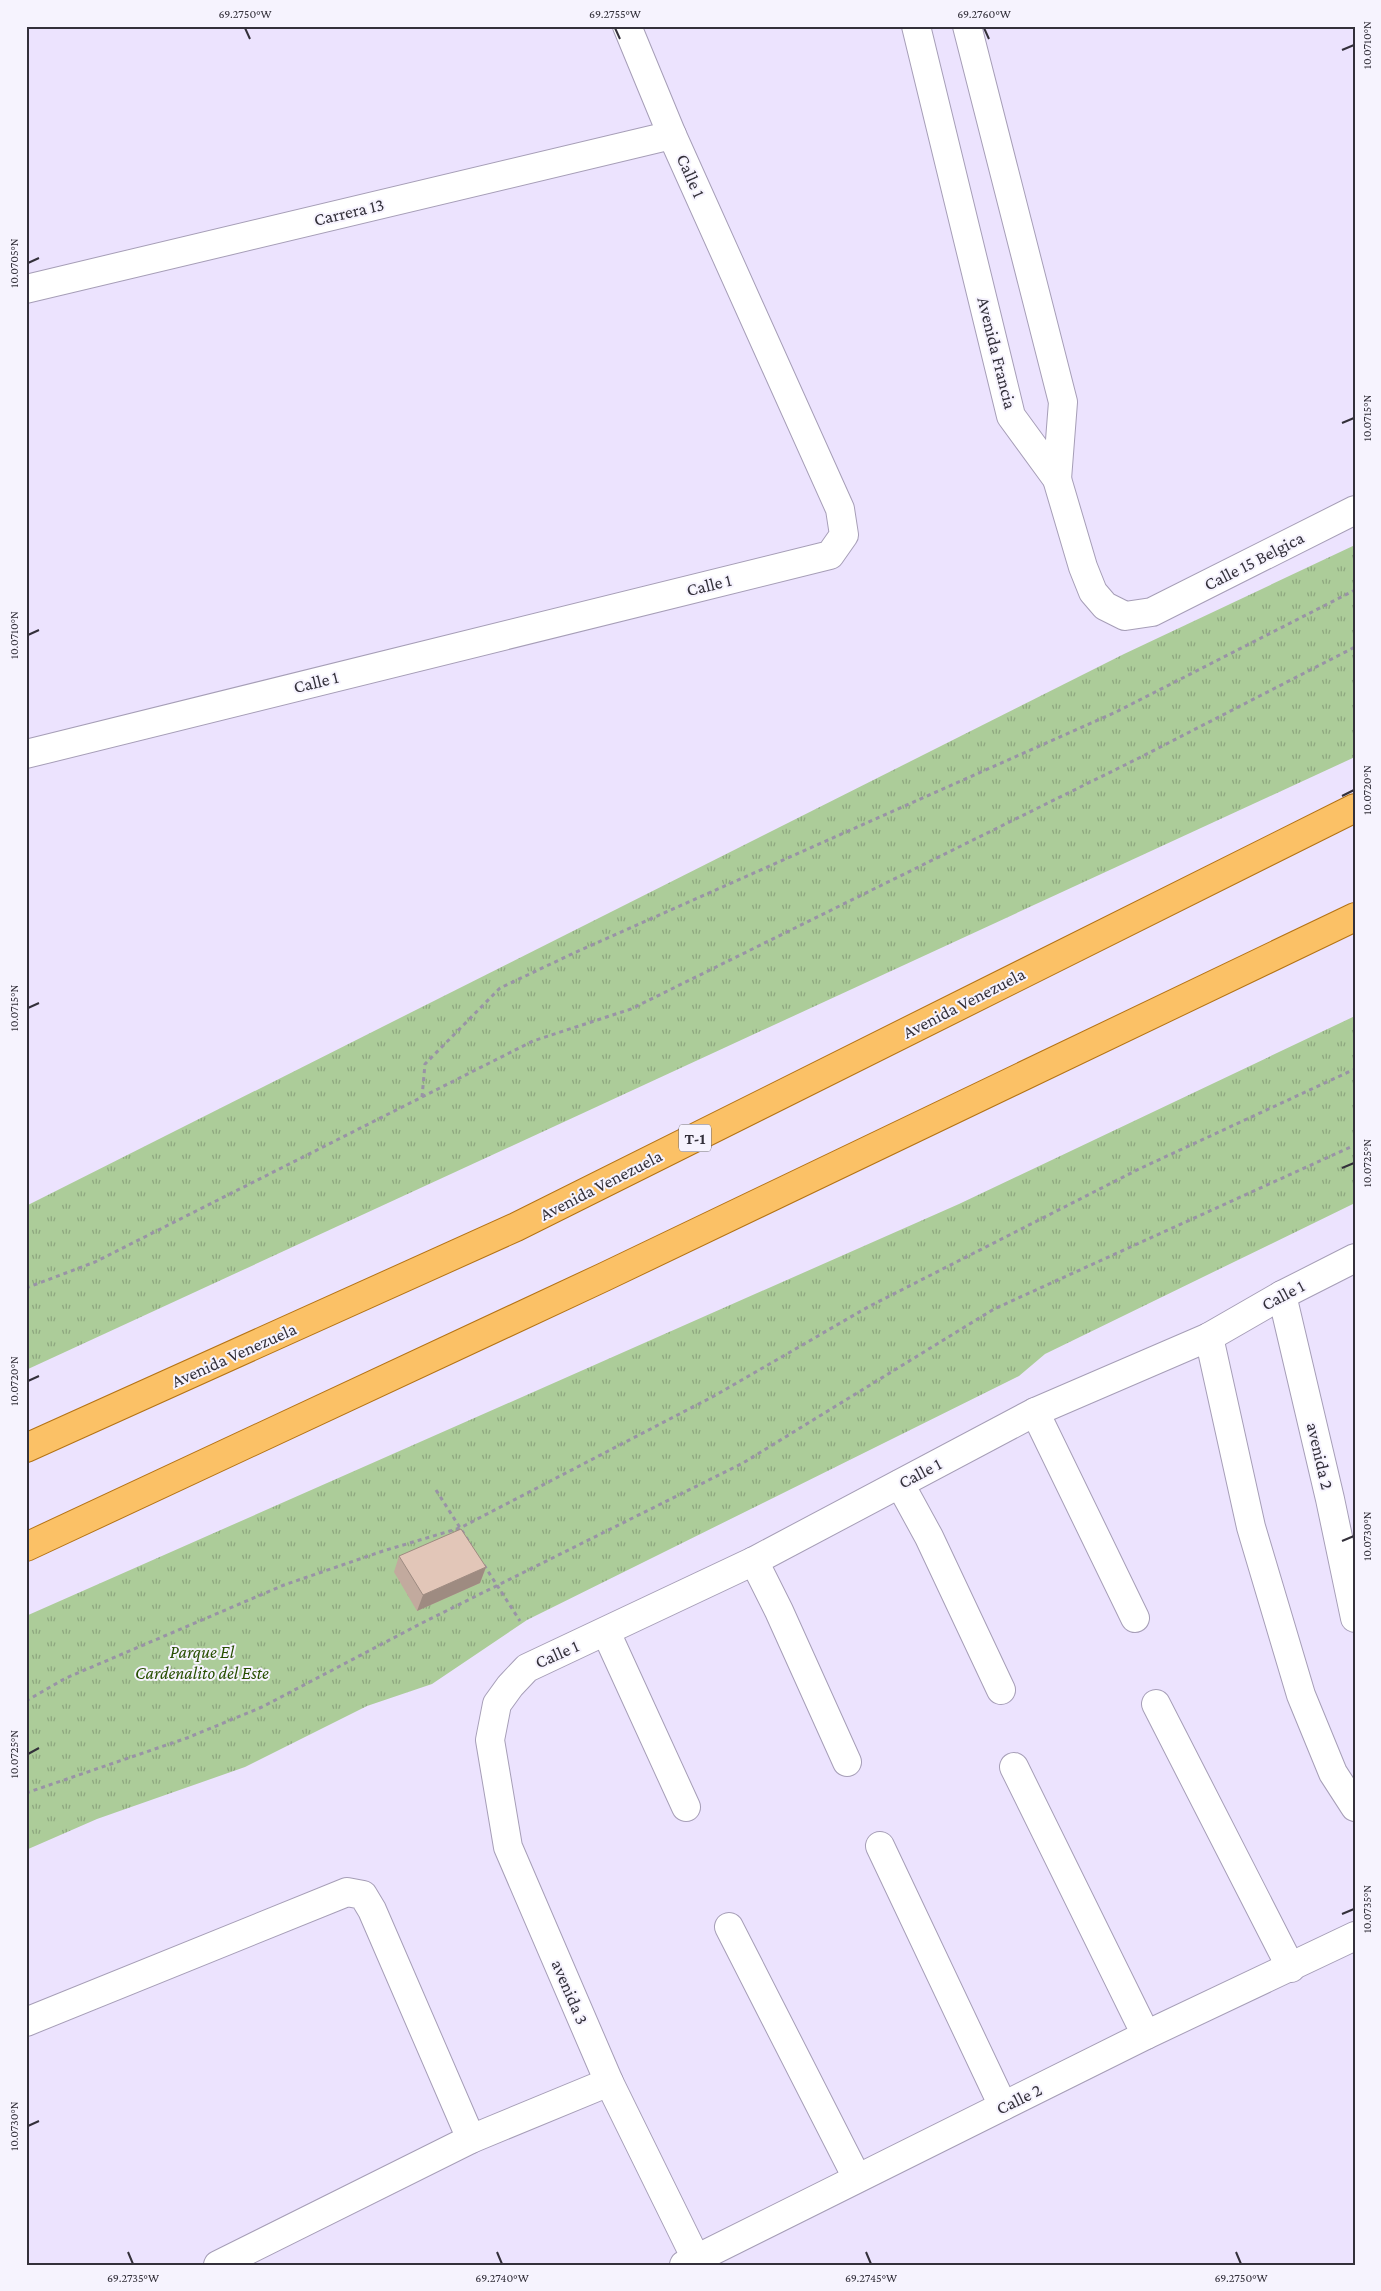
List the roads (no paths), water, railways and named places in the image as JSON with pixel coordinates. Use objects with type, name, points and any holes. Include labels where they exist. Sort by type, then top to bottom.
[{"type":"main road","name":"Avenida Venezuela","points":[[26,1448],[516,1227],[1355,808]]},
{"type":"main road","points":[[26,1547],[604,1277],[1355,917]]},
{"type":"street","name":"Calle 1","points":[[26,754],[830,555],[844,535],[840,509],[672,135],[627,26]]},
{"type":"street","name":"Avenida Francia","points":[[916,26],[1011,416],[1056,479]]},
{"type":"street","points":[[968,26],[1063,402],[1056,479]]},
{"type":"street","name":"Carrera 13","points":[[26,289],[672,135]]},
{"type":"street","name":"Calle 15 Belgica","points":[[1056,479],[1083,567],[1093,592],[1105,606],[1125,616],[1152,612],[1355,510]]},
{"type":"street","name":"Calle 1","points":[[497,1704],[510,1686],[527,1668],[754,1561],[1035,1412],[1208,1337],[1282,1295],[1355,1258]]},
{"type":"street","name":"avenida 2","points":[[1282,1295],[1330,1499],[1355,1618]]},
{"type":"street","points":[[1208,1337],[1251,1527],[1301,1695],[1333,1773],[1355,1807]]},
{"type":"street","points":[[1035,1412],[1135,1618]]},
{"type":"street","points":[[900,1484],[929,1537],[1001,1690]]},
{"type":"street","points":[[754,1561],[779,1611],[847,1762]]},
{"type":"street","points":[[606,1632],[686,1807]]},
{"type":"street","name":"avenida 3","points":[[497,1704],[490,1740],[508,1847],[609,2082],[693,2263]]},
{"type":"street","points":[[1156,1704],[1292,1968]]},
{"type":"street","points":[[1014,1767],[1146,2035]]},
{"type":"street","points":[[880,1846],[1003,2106]]},
{"type":"street","points":[[26,2022],[347,1892],[363,1895],[372,1910],[471,2139]]},
{"type":"street","points":[[729,1927],[857,2178]]},
{"type":"street","name":"Calle 2","points":[[693,2263],[857,2178],[1146,2035],[1292,1968],[1355,1936]]},
{"type":"street","points":[[218,2265],[471,2139],[609,2082]]},
{"type":"park label","name":"Parque El Cardenalito del Este","points":[[202,1662]]}]
